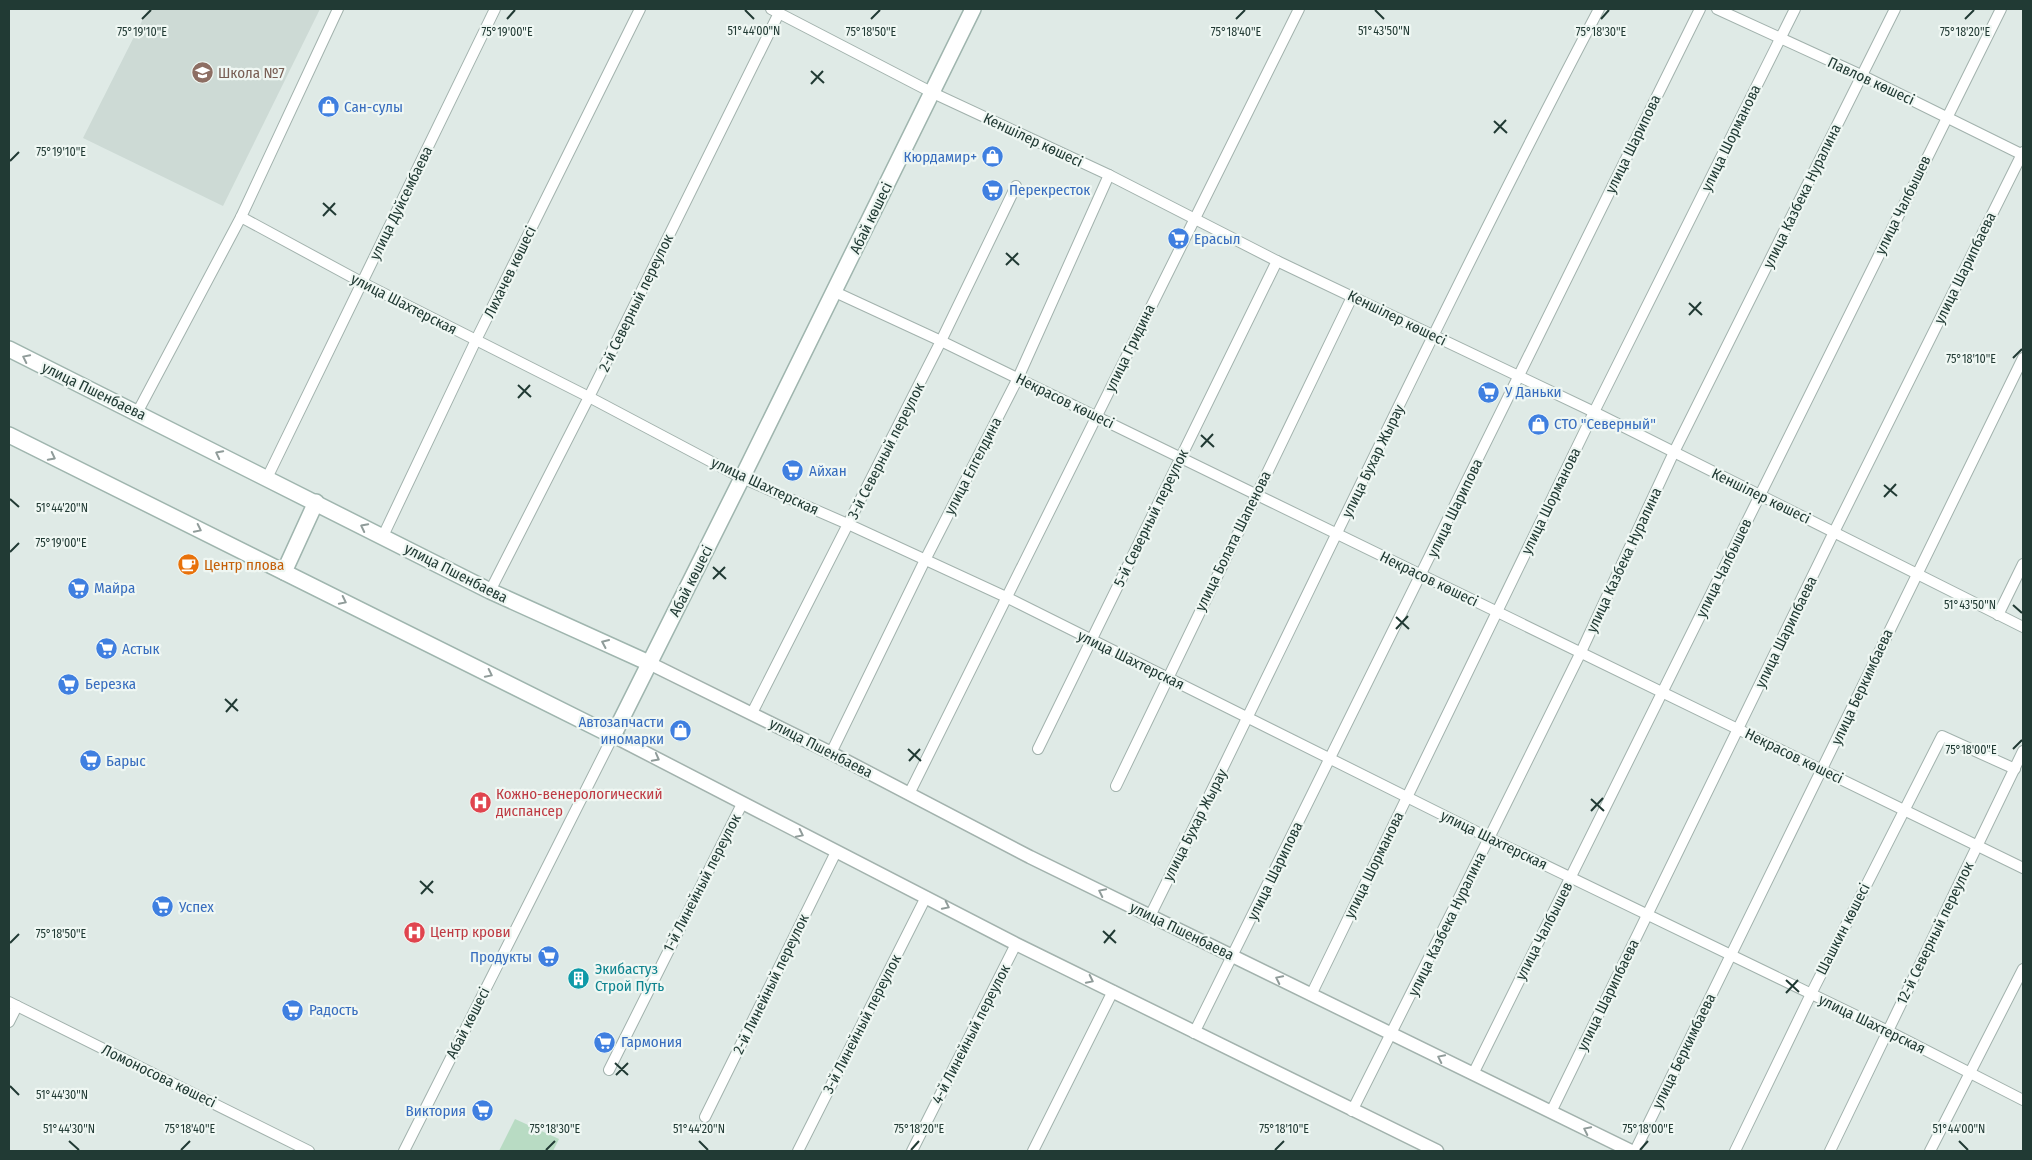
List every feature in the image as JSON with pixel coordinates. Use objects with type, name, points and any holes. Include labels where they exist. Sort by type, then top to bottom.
[{"type":"main road","name":"Абай көшесі","points":[[613,736],[835,292],[973,9]]},
{"type":"main road","name":"улица Пшенбаева","points":[[9,349],[490,591],[650,663]]},
{"type":"main road","points":[[9,435],[613,736]]},
{"type":"main road","points":[[284,572],[316,502]]},
{"type":"street","points":[[137,413],[241,217],[338,9]]},
{"type":"street","name":"улица Дуйсембаева","points":[[267,478],[495,9]]},
{"type":"street","name":"Лихачев көшесі","points":[[383,536],[476,340],[640,9]]},
{"type":"street","name":"улица Гридина","points":[[909,794],[1194,218],[1238,135],[1298,9]]},
{"type":"street","name":"улица Бухар Жырау","points":[[1150,916],[1248,719],[1519,161],[1599,9]]},
{"type":"street","name":"улица Шарипова","points":[[1194,1033],[1422,575],[1700,9]]},
{"type":"street","name":"Павлов көшесі","points":[[1717,9],[1860,75],[2023,154]]},
{"type":"street","name":"улица Шорманова","points":[[1311,995],[1594,412],[1795,9]]},
{"type":"street","name":"улица Казбека Нуралина","points":[[1352,1111],[1581,652],[1674,452],[1763,277],[1860,75],[1895,9]]},
{"type":"street","name":"улица Чалбышев","points":[[1473,1074],[1572,878],[2001,9]]},
{"type":"street","name":"Кеншілер көшесі","points":[[775,11],[933,93],[1109,175],[1278,261],[1594,412],[2023,627]]},
{"type":"street","name":"2-й Северный переулок","points":[[490,591],[590,397],[775,11]]},
{"type":"street","name":"улица Шарипбаева","points":[[1551,1112],[1834,532],[2023,154]]},
{"type":"street","name":"улица Елгелдина","points":[[831,753],[925,560],[1018,378],[1109,175]]},
{"type":"street","name":"3-й Северный переулок","points":[[752,713],[850,524],[1016,186]]},
{"type":"street","name":"улица Шахтерская","points":[[241,217],[363,283],[590,397],[742,478],[850,524],[1006,597],[1248,719],[1730,956],[1888,1031],[2023,1100]]},
{"type":"street","name":"5-й Северный переулок","points":[[1038,749],[1278,261]]},
{"type":"street","name":"Некрасов көшесі","points":[[835,292],[1018,378],[2023,868]]},
{"type":"street","name":"улица Болата Шапенова","points":[[1116,786],[1352,296]]},
{"type":"street","name":"улица Беркимбаева","points":[[1636,1151],[2023,358]]},
{"type":"street","points":[[1998,615],[2023,564]]},
{"type":"street","name":"улица Пшенбаева","points":[[650,663],[1150,916],[1631,1151]]},
{"type":"street","points":[[613,736],[1016,944],[1352,1111],[1437,1151]]},
{"type":"street","name":"Абай көшесі","points":[[404,1151],[613,736]]},
{"type":"street","name":"Шашкин көшесі","points":[[1735,1151],[1811,994],[1942,736],[2015,769]]},
{"type":"street","name":"12-й Северный переулок","points":[[1830,1151],[2023,751]]},
{"type":"street","name":"1-й Линейный переулок","points":[[609,1070],[742,804]]},
{"type":"street","name":"2-й Линейный переулок","points":[[706,1117],[836,852]]},
{"type":"street","name":"3-й Линейный переулок","points":[[798,1151],[926,896]]},
{"type":"street","name":"4-й Линейный переулок","points":[[912,1151],[1016,944]]},
{"type":"street","points":[[1930,1151],[2023,969]]},
{"type":"street","points":[[1033,1151],[1113,991]]},
{"type":"street","points":[[9,1022],[13,1004]]},
{"type":"street","name":"Ломоносова көшесі","points":[[13,1004],[309,1151]]},
{"type":"shaded area","name":"Школа №7","points":[[148,9],[320,9],[223,206],[83,138]]},
{"type":"green space","points":[[515,1119],[559,1139],[553,1151],[499,1151]]},
{"type":"place","name":"Школа №7","points":[[202,73]]},
{"type":"place","name":"Сан-сулы","points":[[328,107]]},
{"type":"place","name":"Кюрдамир+","points":[[993,157]]},
{"type":"place","name":"Перекресток","points":[[993,190]]},
{"type":"place","name":"Ерасыл","points":[[1178,239]]},
{"type":"place","name":"У Даньки","points":[[1489,392]]},
{"type":"place","name":"СТО \"Северный\"","points":[[1538,424]]},
{"type":"place","name":"Айхан","points":[[793,471]]},
{"type":"place","name":"Центр плова","points":[[188,565]]},
{"type":"place","name":"Майра","points":[[78,588]]},
{"type":"place","name":"Астык","points":[[106,649]]},
{"type":"place","name":"Березка","points":[[69,684]]},
{"type":"place","name":"Автозапчасти иномарки","points":[[680,731]]},
{"type":"place","name":"Барыс","points":[[90,761]]},
{"type":"place","name":"Кожно-венерологический диспансер","points":[[480,803]]},
{"type":"place","name":"Успех","points":[[163,907]]},
{"type":"place","name":"Центр крови","points":[[414,932]]},
{"type":"place","name":"Продукты","points":[[548,957]]},
{"type":"place","name":"Экибастуз Строй Путь","points":[[579,978]]},
{"type":"place","name":"Радость","points":[[293,1010]]},
{"type":"place","name":"Гармония","points":[[605,1042]]},
{"type":"place","name":"Виктория","points":[[482,1111]]}]
